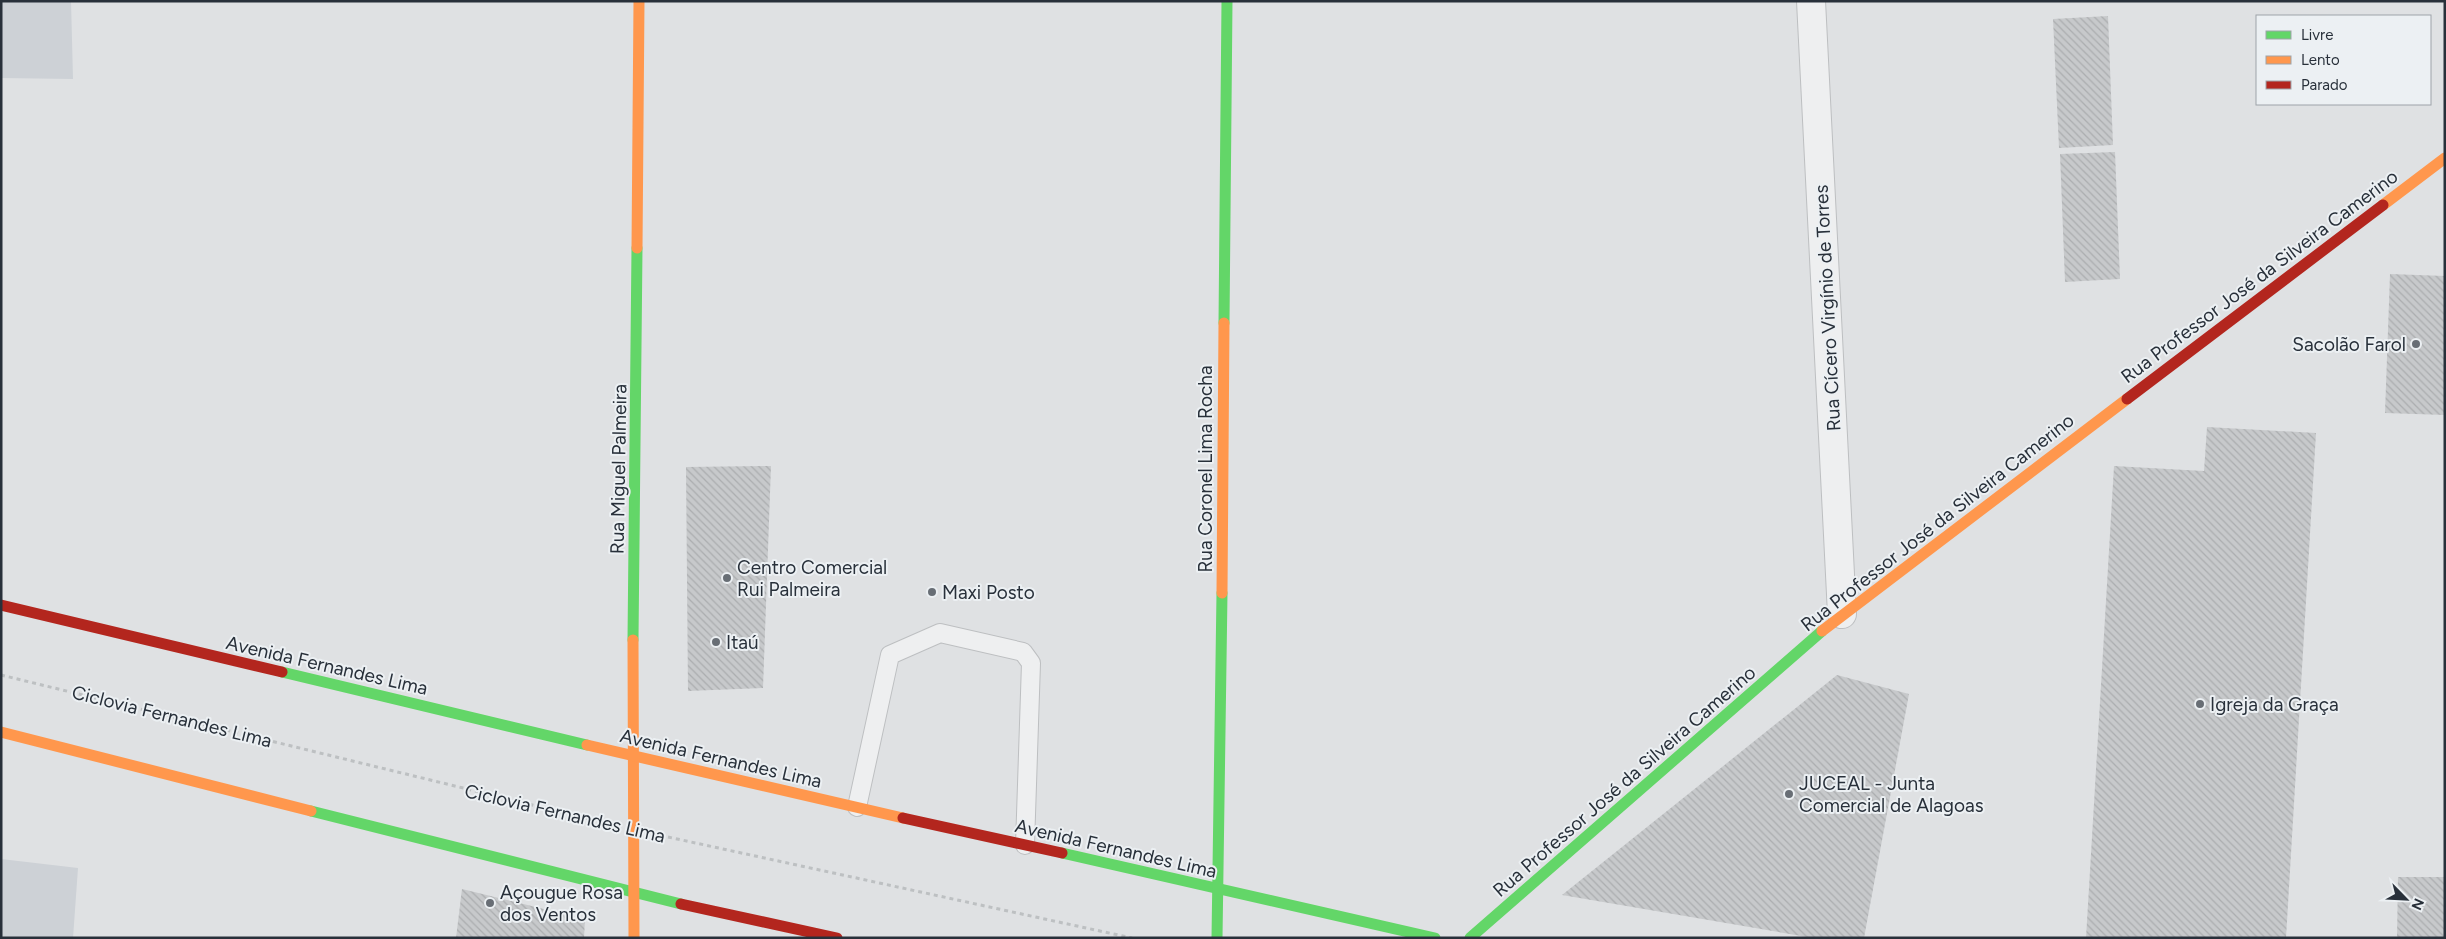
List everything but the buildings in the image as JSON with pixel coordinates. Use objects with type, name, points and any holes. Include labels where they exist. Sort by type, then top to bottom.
[{"type":"main road","name":"Rua Miguel Palmeira","points":[[634,938],[632,756],[639,1]]},
{"type":"main road","name":"Rua Coronel Lima Rocha","points":[[1217,938],[1227,1]]},
{"type":"main road","name":"Rua Professor José da Silveira Camerino","points":[[1470,938],[1842,614],[2445,158]]},
{"type":"main road","name":"Avenida Fernandes Lima","points":[[1,605],[632,756],[1435,938]]},
{"type":"main road","points":[[1,732],[634,894],[837,938]]},
{"type":"street","name":"Rua Cícero Virgínio de Torres","points":[[1811,1],[1842,614]]},
{"type":"lane","points":[[857,807],[890,655],[940,633],[959,637],[1024,652],[1031,663],[1025,845]]},
{"type":"path","name":"Ciclovia Fernandes Lima","points":[[1,675],[633,829],[1132,938]]},
{"type":"shaded area","points":[[1,1],[71,1],[73,79],[1,78]]},
{"type":"shaded area","points":[[1,859],[78,868],[73,938],[1,938]]},
{"type":"traffic: fast","points":[[1224,323],[1227,1]]},
{"type":"traffic: fast","points":[[633,640],[637,248]]},
{"type":"traffic: fast","points":[[1217,938],[1222,593]]},
{"type":"traffic: fast","points":[[1470,938],[1822,631]]},
{"type":"traffic: fast","points":[[282,672],[587,745]]},
{"type":"traffic: fast","points":[[311,811],[681,904]]},
{"type":"traffic: fast","points":[[1062,853],[1435,938]]},
{"type":"traffic: slow","points":[[637,248],[639,1]]},
{"type":"traffic: slow","points":[[2383,205],[2445,158]]},
{"type":"traffic: slow","points":[[1222,593],[1224,323]]},
{"type":"traffic: slow","points":[[1822,631],[2127,399]]},
{"type":"traffic: slow","points":[[633,640],[634,938]]},
{"type":"traffic: slow","points":[[1,732],[311,811]]},
{"type":"traffic: slow","points":[[587,745],[903,818]]},
{"type":"traffic: jam","points":[[2127,399],[2383,205]]},
{"type":"traffic: jam","points":[[1,605],[282,672]]},
{"type":"traffic: jam","points":[[903,818],[1062,853]]},
{"type":"traffic: jam","points":[[681,904],[837,938]]},
{"type":"place","name":"Sacolão Farol","points":[[2416,344]]},
{"type":"place","name":"Centro Comercial Rui Palmeira","points":[[727,578]]},
{"type":"place","name":"Maxi Posto","points":[[932,592]]},
{"type":"place","name":"Itaú","points":[[716,642]]},
{"type":"place","name":"Igreja da Graça","points":[[2200,704]]},
{"type":"place","name":"JUCEAL - Junta Comercial de Alagoas","points":[[1789,794]]},
{"type":"place","name":"Açougue Rosa dos Ventos","points":[[490,903]]}]
